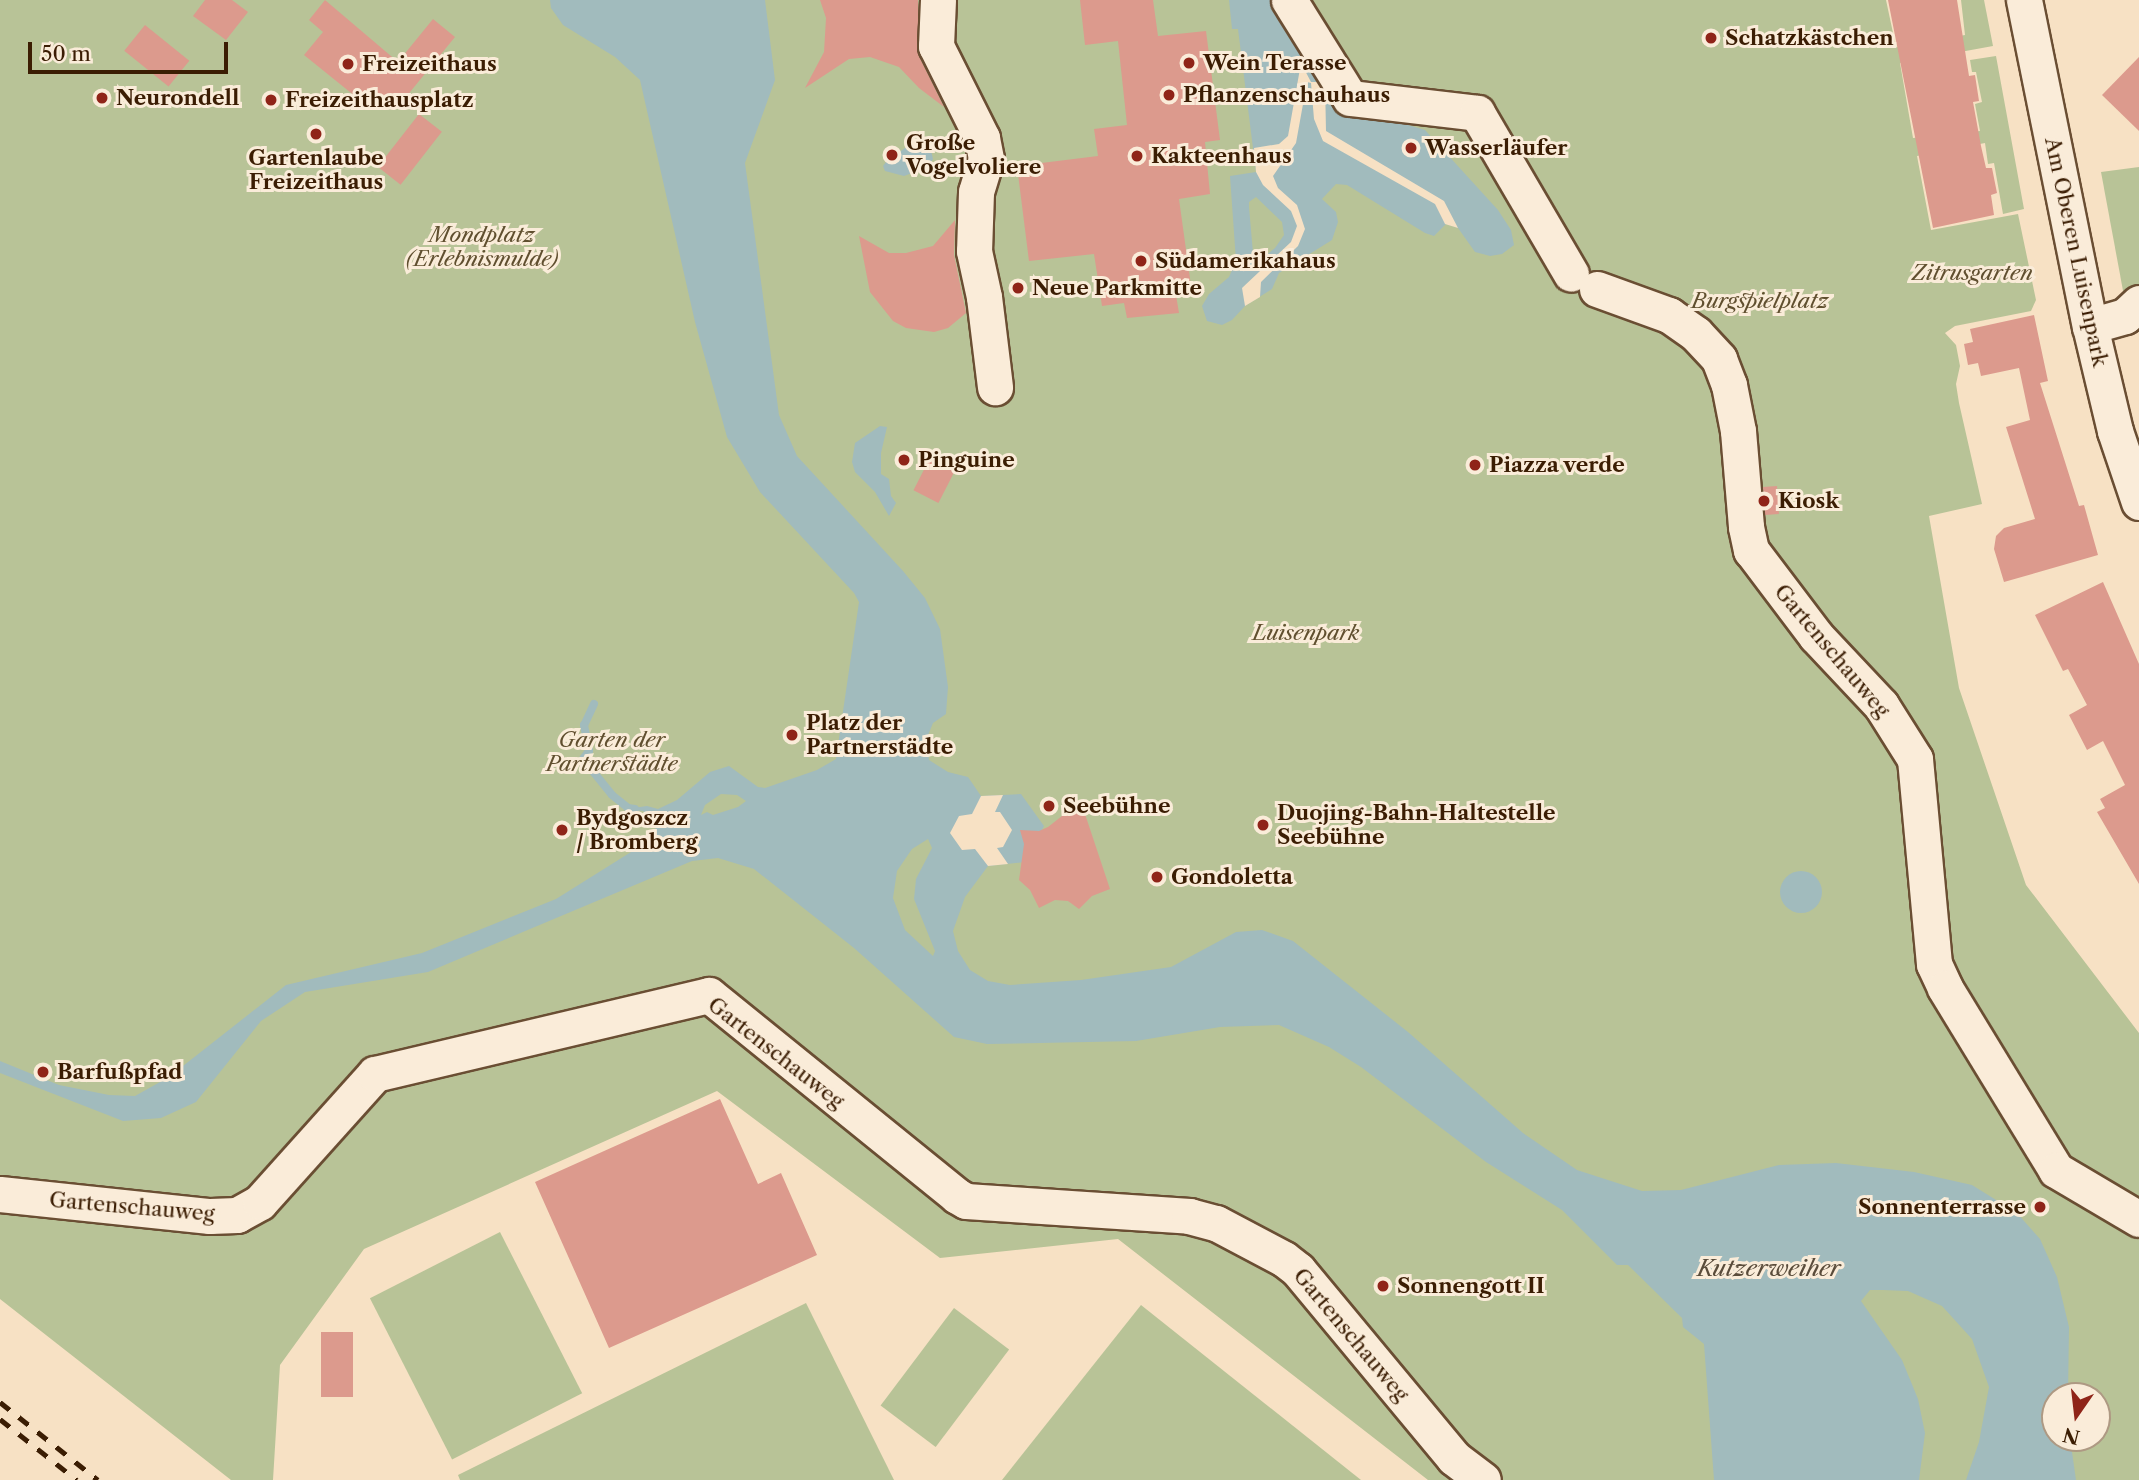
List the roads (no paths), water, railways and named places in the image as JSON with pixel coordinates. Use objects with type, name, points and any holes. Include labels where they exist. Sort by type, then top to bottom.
[{"type":"street","points":[[938,0],[936,46],[982,138],[986,159],[976,192],[974,251],[984,297],[995,387]]},
{"type":"street","name":"Gartenschauweg","points":[[1289,0],[1350,98],[1477,113],[1584,282],[1669,315],[1696,334],[1719,359],[1729,384],[1738,431],[1751,550],[1816,636],[1881,705],[1915,759],[1934,964],[1945,988],[2056,1170],[2139,1219]]},
{"type":"street","name":"Am Oberen Luisenpark","points":[[2024,0],[2090,326],[2115,431],[2139,502]]},
{"type":"street","points":[[2090,326],[2125,316],[2139,303]]},
{"type":"street","name":"Gartenschauweg","points":[[0,1194],[210,1216],[237,1215],[260,1202],[375,1074],[709,995],[861,1120],[966,1200],[1189,1216],[1216,1223],[1284,1259],[1298,1270],[1454,1458],[1483,1480]]},
{"type":"water","name":"Kutzerweiher","points":[[550,0],[765,0],[775,80],[745,163],[779,415],[797,456],[903,571],[925,598],[940,629],[948,687],[946,714],[933,723],[926,740],[929,760],[948,772],[968,777],[981,796],[1021,794],[1044,826],[1026,862],[988,866],[965,897],[953,931],[958,951],[970,970],[988,981],[1010,985],[1081,980],[1171,967],[1236,932],[1262,930],[1293,941],[1408,1032],[1523,1133],[1577,1170],[1642,1191],[1681,1190],[1779,1165],[1836,1163],[1914,1172],[1972,1185],[2017,1213],[2040,1239],[2057,1277],[2069,1327],[2068,1382],[2041,1382],[2041,1452],[2072,1452],[2076,1480],[1966,1480],[1979,1442],[1989,1387],[1972,1339],[1942,1306],[1908,1291],[1870,1290],[1861,1301],[1902,1360],[1918,1399],[1925,1433],[1919,1480],[1714,1480],[1704,1344],[1683,1327],[1682,1318],[1628,1265],[1617,1265],[1562,1210],[1486,1162],[1361,1067],[1329,1047],[1279,1025],[1220,1027],[1136,1041],[987,1044],[954,1037],[854,948],[754,869],[718,858],[692,861],[428,972],[305,992],[261,1021],[196,1102],[161,1118],[123,1121],[0,1073],[0,1061],[59,1085],[109,1095],[135,1096],[169,1077],[286,985],[422,953],[556,899],[647,842],[656,831],[654,821],[643,811],[626,809],[647,806],[658,809],[677,800],[710,772],[729,766],[758,787],[765,788],[817,770],[836,759],[859,602],[854,593],[760,492],[727,437],[695,322],[640,80],[615,57],[563,25],[551,8]],"holes":[[[721,794],[737,795],[746,801],[738,807],[713,815],[707,812],[701,815],[705,805]],[[928,839],[932,848],[916,879],[914,899],[935,951],[933,956],[905,930],[893,898],[897,871],[912,849]]]},
{"type":"water","points":[[1229,0],[1277,0],[1302,46],[1303,56],[1353,113],[1361,118],[1405,124],[1425,130],[1498,210],[1511,230],[1514,245],[1502,254],[1490,256],[1475,252],[1458,228],[1446,224],[1434,236],[1425,233],[1347,185],[1336,184],[1322,199],[1336,212],[1338,222],[1332,240],[1279,273],[1272,289],[1245,306],[1232,320],[1222,325],[1207,321],[1202,306],[1209,294],[1229,277],[1236,261],[1230,176],[1256,172],[1238,29],[1232,29]],"holes":[[[1256,197],[1282,222],[1284,235],[1275,248],[1260,260],[1255,259],[1249,202]]]},
{"type":"water","points":[[928,138],[933,159],[928,167],[904,176],[885,171],[883,166],[886,162],[913,142]]},
{"type":"water","points":[[880,426],[887,427],[881,453],[881,474],[889,479],[891,496],[896,503],[889,516],[875,492],[855,472],[852,462],[855,443]]},
{"type":"water","points":[[1801,871],[1816,877],[1822,892],[1816,907],[1801,913],[1786,907],[1780,892],[1786,877]]},
{"type":"waterway","points":[[594,704],[584,725],[589,751],[583,759],[612,795],[628,808],[635,809]]},
{"type":"railway","points":[[0,1402],[98,1480]]},
{"type":"railway","points":[[0,1419],[77,1480]]},
{"type":"place","name":"Schatzkästchen","points":[[1711,38]]},
{"type":"place","name":"Wein Terasse","points":[[1189,63]]},
{"type":"place","name":"Freizeithaus","points":[[348,64]]},
{"type":"place","name":"Pflanzenschauhaus","points":[[1169,95]]},
{"type":"place","name":"Neurondell","points":[[102,98]]},
{"type":"place","name":"Freizeithausplatz","points":[[271,100]]},
{"type":"place","name":"Gartenlaube Freizeithaus","points":[[316,134]]},
{"type":"place","name":"Wasserläufer","points":[[1411,148]]},
{"type":"place","name":"Große Vogelvoliere","points":[[892,155]]},
{"type":"place","name":"Kakteenhaus","points":[[1137,156]]},
{"type":"place","name":"Südamerikahaus","points":[[1141,261]]},
{"type":"place","name":"Neue Parkmitte","points":[[1018,288]]},
{"type":"place","name":"Pinguine","points":[[904,460]]},
{"type":"place","name":"Piazza verde","points":[[1475,465]]},
{"type":"place","name":"Kiosk","points":[[1764,501]]},
{"type":"place","name":"Platz der Partnerstädte","points":[[792,735]]},
{"type":"place","name":"Seebühne","points":[[1049,806]]},
{"type":"place","name":"Duojing-Bahn-Haltestelle Seebühne","points":[[1263,825]]},
{"type":"place","name":"Bydgoszcz / Bromberg","points":[[562,830]]},
{"type":"place","name":"Gondoletta","points":[[1157,877]]},
{"type":"place","name":"Barfußpfad","points":[[43,1072]]},
{"type":"place","name":"Sonnenterrasse","points":[[2040,1207]]},
{"type":"place","name":"Sonnengott II","points":[[1383,1286]]},
{"type":"park label","name":"Mondplatz (Erlebnismulde)","points":[[482,247]]},
{"type":"park label","name":"Zitrusgarten","points":[[1972,273]]},
{"type":"park label","name":"Burgspielplatz","points":[[1760,301]]},
{"type":"park label","name":"Luisenpark","points":[[1306,633]]},
{"type":"park label","name":"Garten der Partnerstädte","points":[[612,752]]}]
